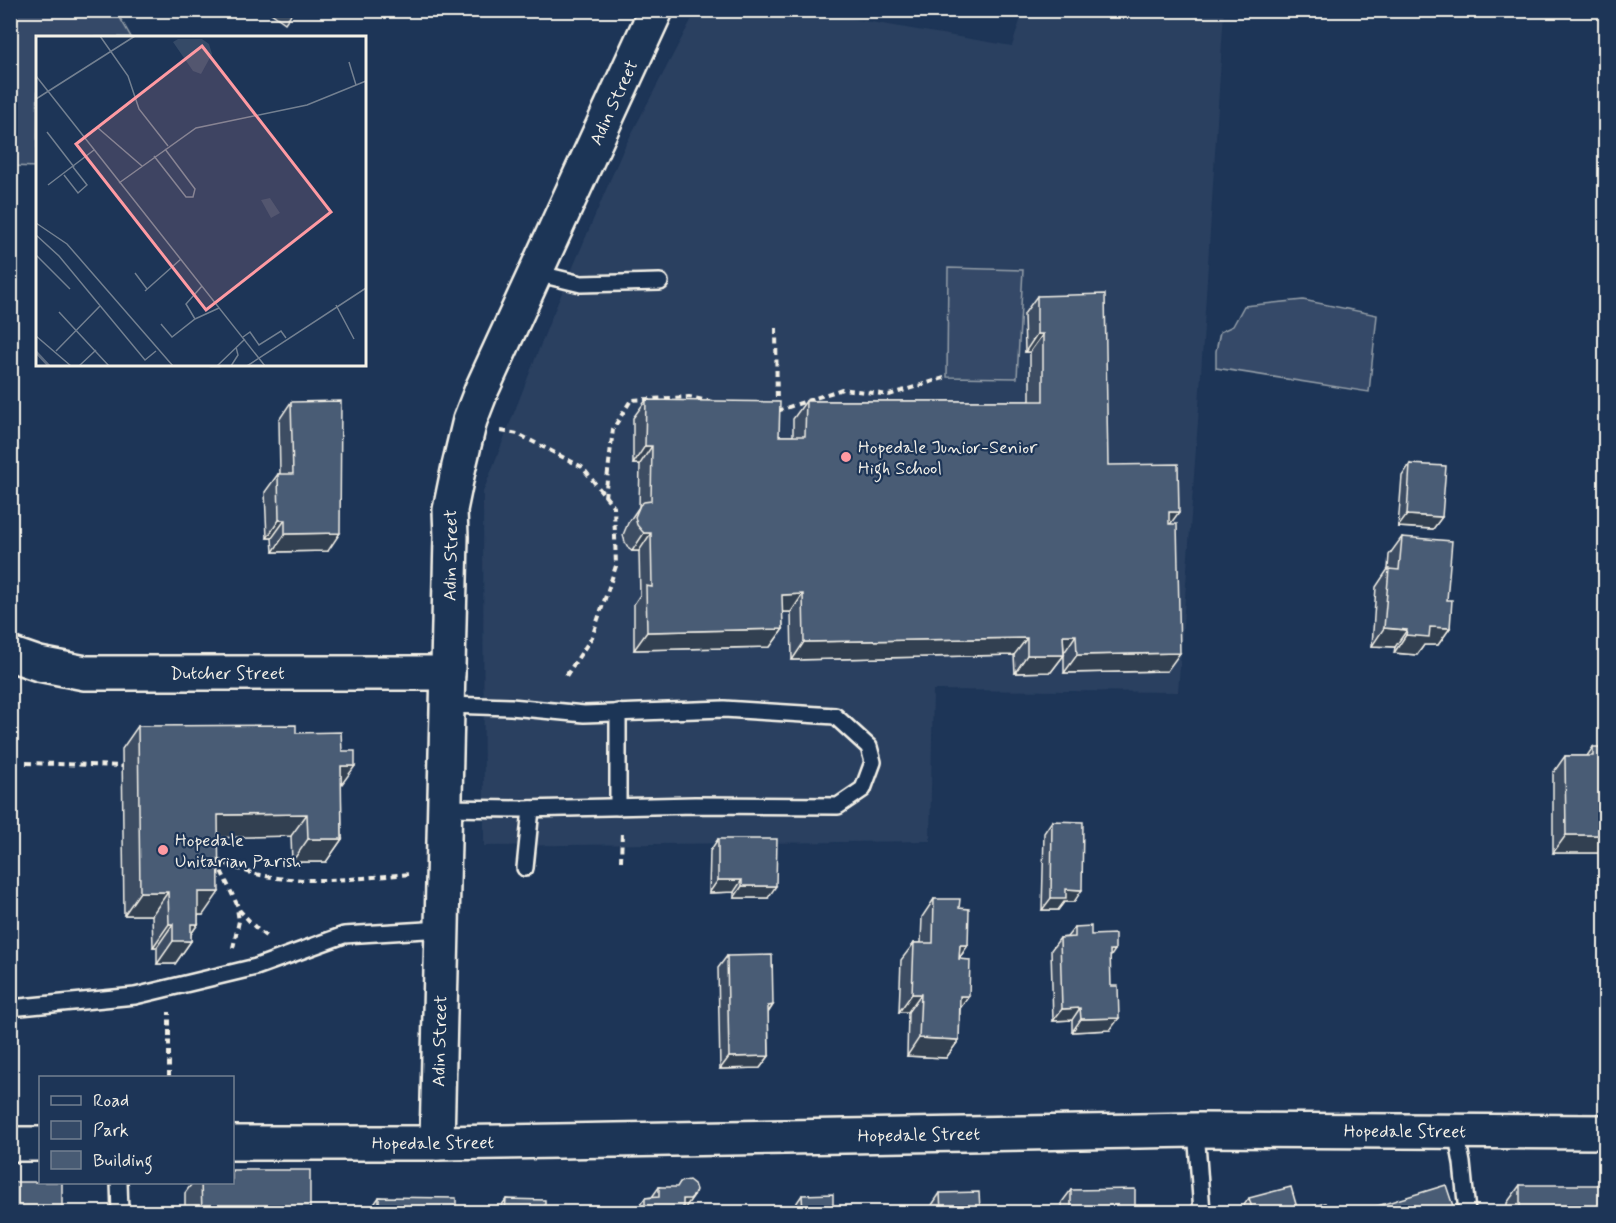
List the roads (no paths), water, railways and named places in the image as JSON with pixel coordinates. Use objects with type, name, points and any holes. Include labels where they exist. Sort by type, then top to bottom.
[{"type":"street","name":"Adin Street","points":[[437,1143],[450,510],[470,420],[482,389],[656,10]]},
{"type":"street","name":"Dutcher Street","points":[[10,654],[39,664],[85,673],[448,672]]},
{"type":"street","name":"Hopedale Street","points":[[234,1143],[437,1143],[1196,1130],[1605,1132]]},
{"type":"street","points":[[10,1144],[39,1144]]},
{"type":"lane","points":[[536,273],[581,284],[660,282]]},
{"type":"lane","points":[[444,808],[838,806],[863,789],[873,762],[869,747],[835,716],[724,709],[584,714],[511,707],[447,705]]},
{"type":"lane","points":[[618,712],[618,807]]},
{"type":"lane","points":[[525,868],[531,809]]},
{"type":"lane","points":[[10,1008],[135,996],[256,968],[344,935],[442,929]]},
{"type":"lane","points":[[1196,1130],[1202,1212]]},
{"type":"lane","points":[[1456,1131],[1467,1212]]},
{"type":"lane","points":[[119,1184],[120,1212]]},
{"type":"place","name":"Hopedale Junior-Senior High School","points":[[846,457]]},
{"type":"place","name":"Hopedale Unitarian Parish","points":[[163,850]]}]
